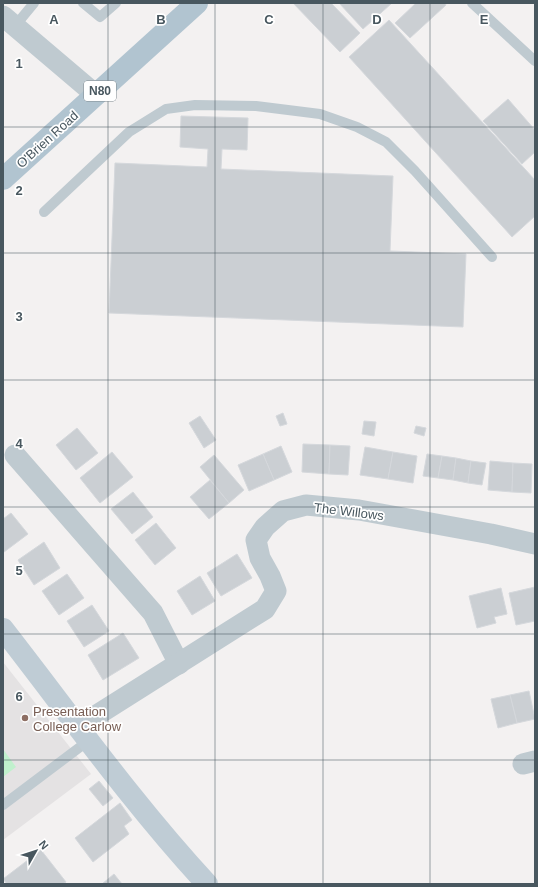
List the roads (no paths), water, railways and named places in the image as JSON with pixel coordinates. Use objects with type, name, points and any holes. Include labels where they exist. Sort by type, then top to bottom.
[{"type":"main road","name":"O'Brien Road","points":[[3,179],[198,3]]},
{"type":"main road","points":[[3,629],[83,734],[171,844],[207,884]]},
{"type":"street","points":[[9,21],[96,95]]},
{"type":"street","points":[[15,455],[153,613],[179,664]]},
{"type":"street","name":"The Willows","points":[[83,734],[179,664],[265,609],[276,591],[260,558],[256,540],[266,527],[282,511],[306,505],[353,509],[492,534],[535,544]]},
{"type":"lane","points":[[9,21],[34,3]]},
{"type":"lane","points":[[83,3],[100,17],[116,3]]},
{"type":"lane","points":[[472,3],[535,61]]},
{"type":"lane","points":[[44,212],[130,132],[166,109],[195,105],[256,106],[320,114],[357,127],[386,142],[415,171],[492,257]]},
{"type":"lane","points":[[3,805],[83,734]]},
{"type":"place","name":"Presentation College Carlow","points":[[25,718]]}]
